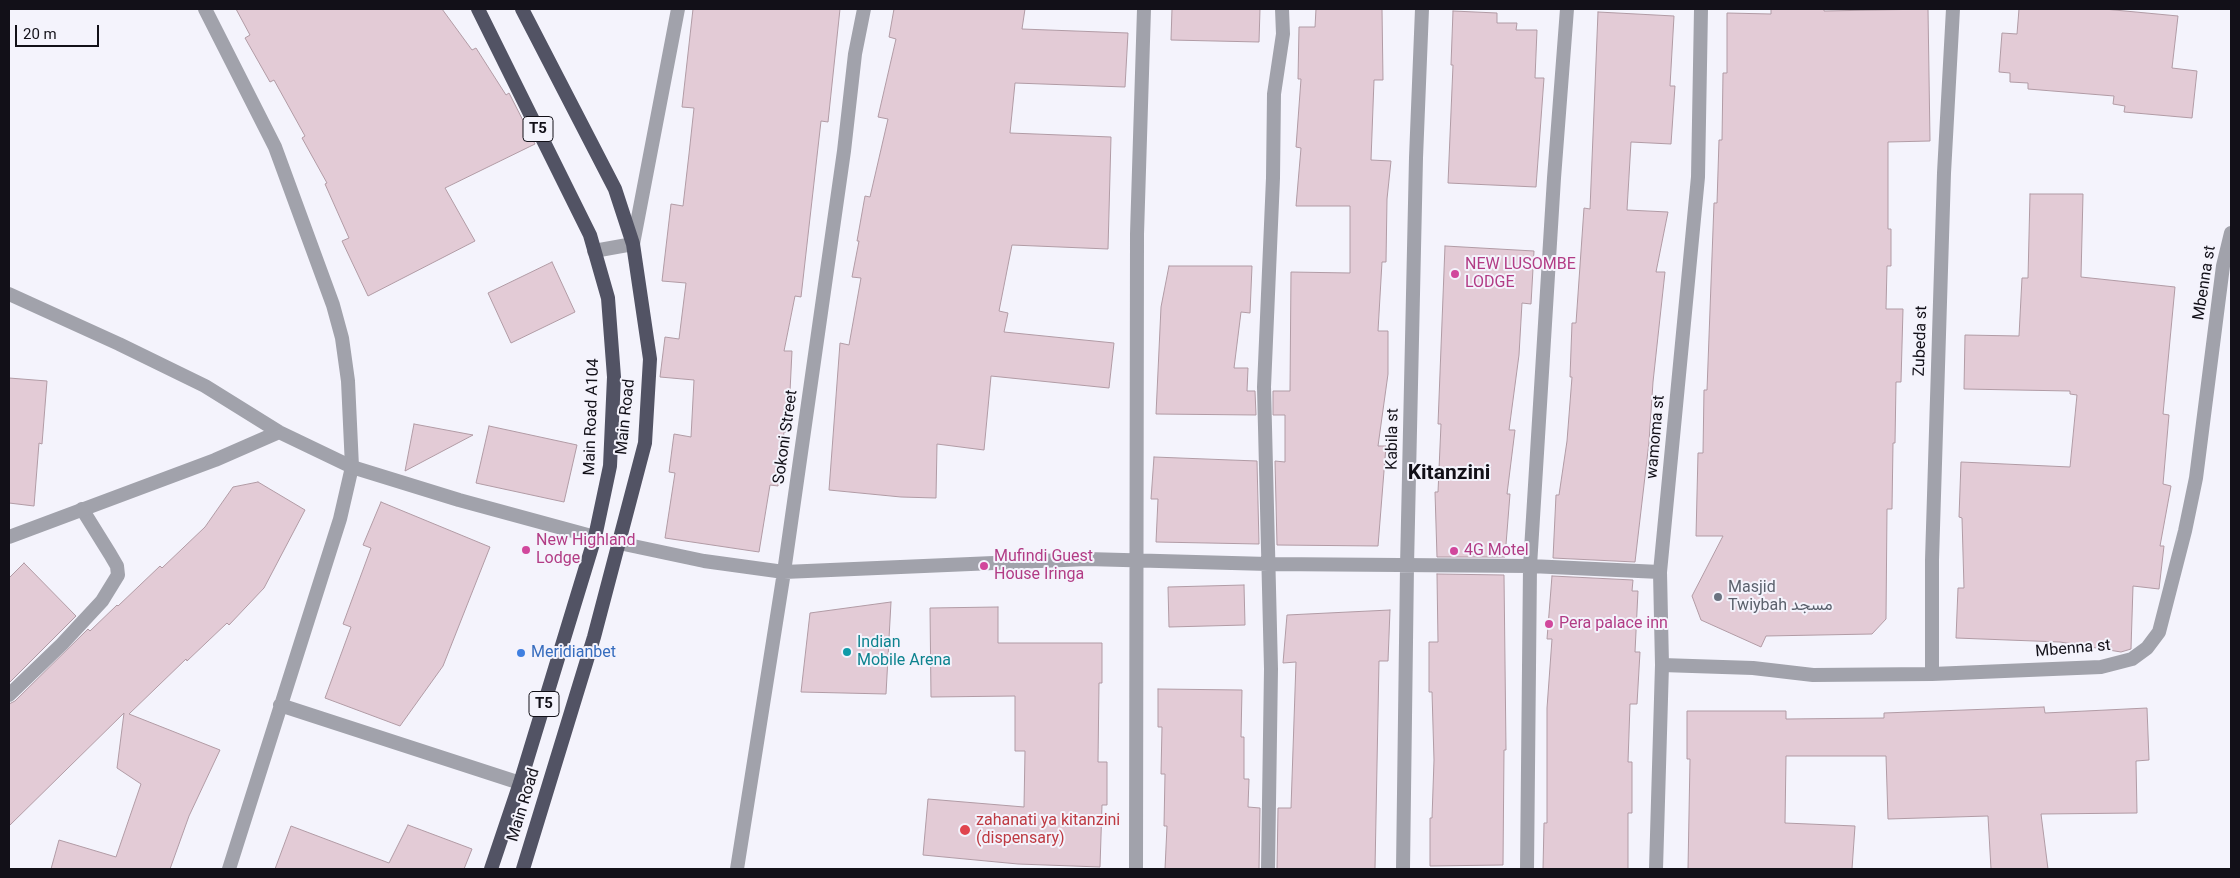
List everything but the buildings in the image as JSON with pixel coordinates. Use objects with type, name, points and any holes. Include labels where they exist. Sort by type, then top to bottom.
[{"type":"highway","name":"Main Road A104","points":[[478,9],[590,235],[608,298],[614,377],[610,466],[595,537],[520,783],[491,869]]},
{"type":"highway","name":"Main Road","points":[[522,9],[615,189],[633,244],[650,359],[644,443],[619,543],[594,637],[522,869]]},
{"type":"street","points":[[204,9],[274,147],[333,305],[342,338],[352,467],[340,519],[229,869]]},
{"type":"street","points":[[594,251],[633,244],[678,9]]},
{"type":"street","name":"Sokoni Street","points":[[737,869],[784,572],[844,151],[855,54],[864,9]]},
{"type":"street","points":[[1136,869],[1138,234],[1144,9]]},
{"type":"street","points":[[1268,869],[1271,669],[1264,387],[1273,178],[1274,94],[1282,34],[1282,9]]},
{"type":"street","name":"Kabila st","points":[[1403,869],[1407,566],[1416,158],[1422,9]]},
{"type":"street","points":[[1527,869],[1530,566],[1554,178],[1567,9]]},
{"type":"street","name":"wamoma st","points":[[1656,869],[1662,665],[1660,572],[1698,177],[1701,9]]},
{"type":"street","name":"Zubeda st","points":[[1932,674],[1932,560],[1944,173],[1953,9]]},
{"type":"street","name":"Mbenna st","points":[[1662,665],[1753,668],[1813,674],[1932,674],[2101,667],[2132,659],[2147,648],[2160,632],[2179,560],[2196,478],[2223,266],[2231,233]]},
{"type":"street","points":[[9,294],[205,386],[278,432],[352,467],[459,500],[595,537]]},
{"type":"street","points":[[9,536],[214,460],[278,432]]},
{"type":"street","points":[[9,695],[62,644],[102,601],[118,575],[117,566],[82,509]]},
{"type":"street","points":[[619,543],[704,561],[784,572],[1087,560],[1407,566],[1530,566],[1660,572]]},
{"type":"street","points":[[280,705],[520,783]]},
{"type":"place","name":"NEW LUSOMBE LODGE","points":[[1455,274]]},
{"type":"place","name":"New Highland Lodge","points":[[526,550]]},
{"type":"place","name":"4G Motel","points":[[1454,551]]},
{"type":"place","name":"Mufindi Guest House Iringa","points":[[984,566]]},
{"type":"place","name":"Masjid Twiybah مسجد","points":[[1718,597]]},
{"type":"place","name":"Pera palace inn","points":[[1549,624]]},
{"type":"place","name":"Indian Mobile Arena","points":[[847,652]]},
{"type":"place","name":"Meridianbet","points":[[521,653]]},
{"type":"place","name":"zahanati ya kitanzini (dispensary)","points":[[965,830]]},
{"type":"district","name":"Kitanzini","points":[[1449,474]]}]
